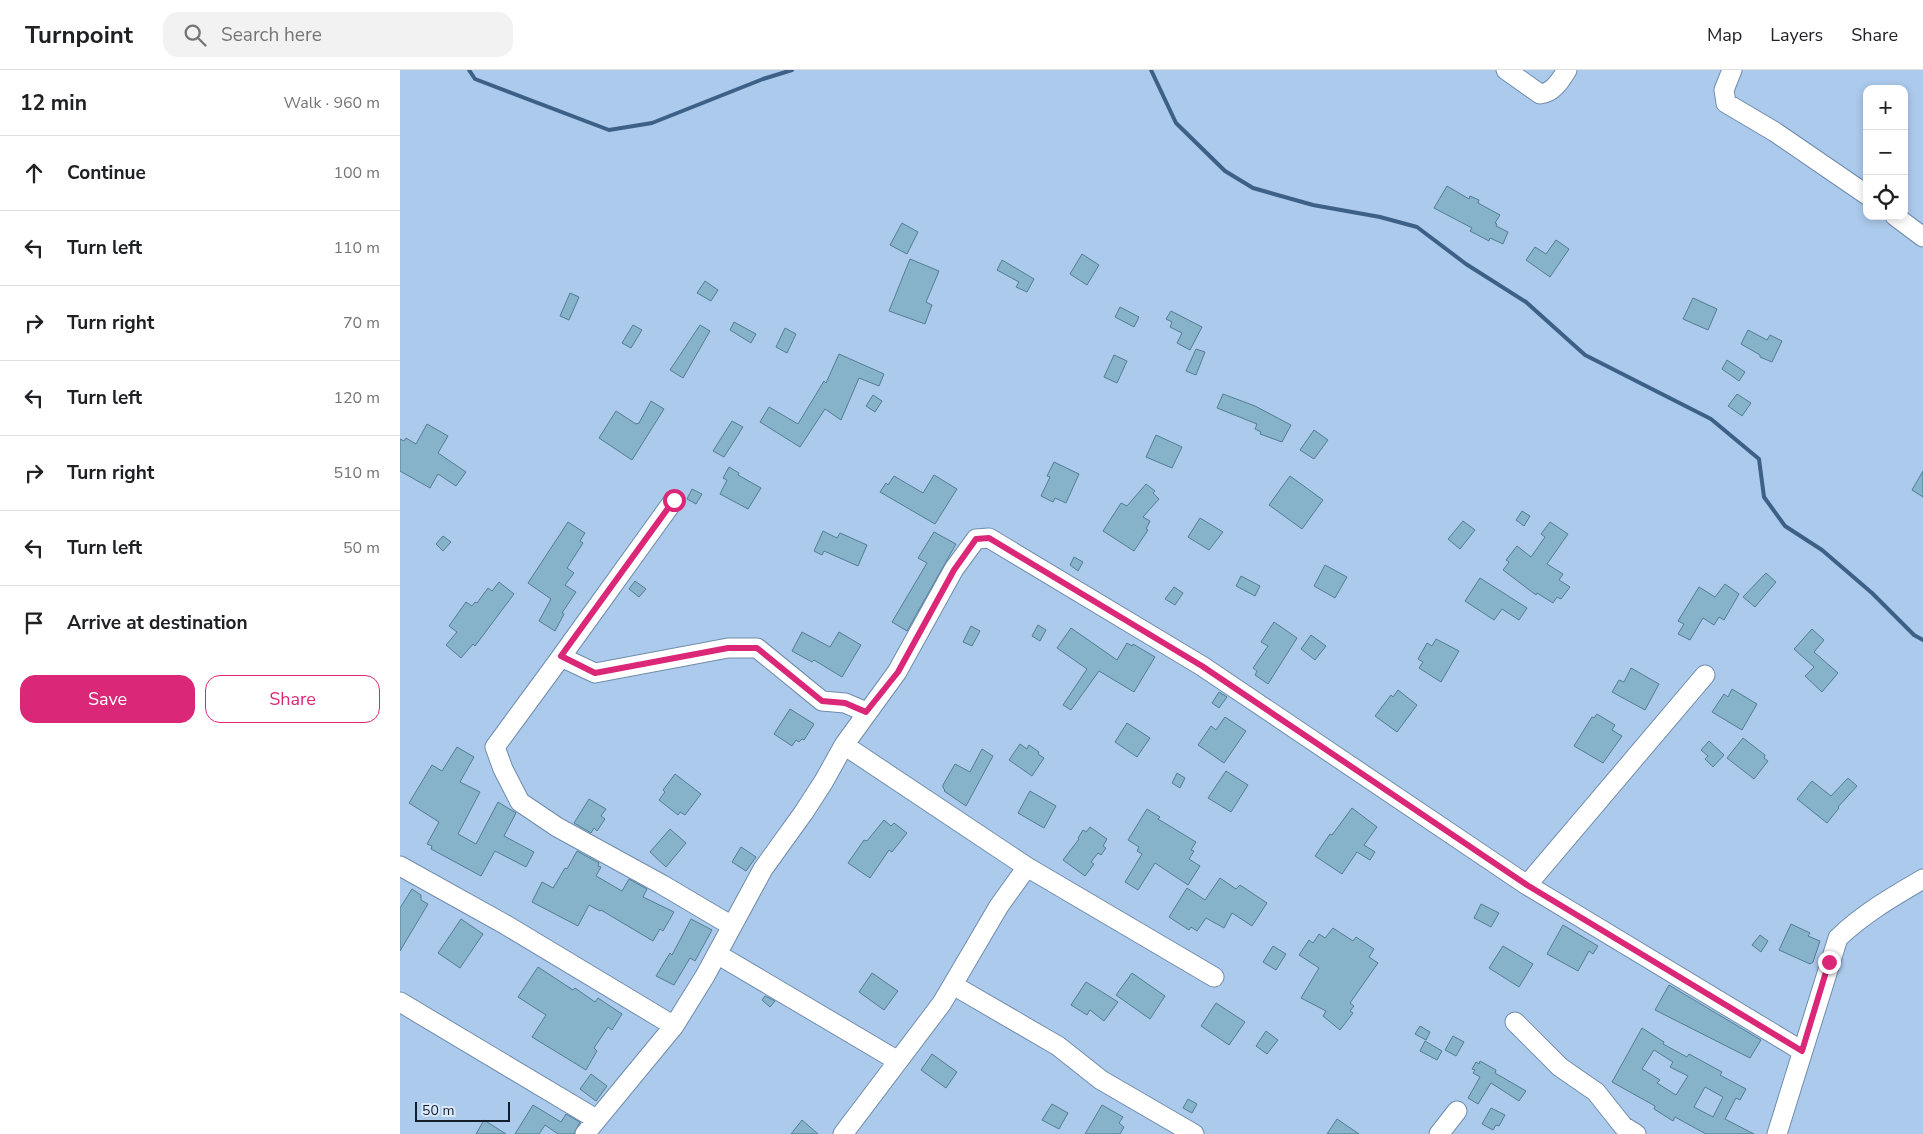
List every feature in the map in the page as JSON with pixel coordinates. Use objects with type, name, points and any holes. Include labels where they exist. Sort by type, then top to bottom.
[{"type":"street","points":[[1506,70],[1540,94],[1548,93],[1560,82],[1567,70]]},
{"type":"street","points":[[1731,71],[1724,90],[1726,103],[1775,132],[1863,192]]},
{"type":"street","points":[[1900,220],[1923,237]]},
{"type":"street","points":[[674,500],[495,747],[503,769],[520,802],[557,827],[661,884],[732,926]]},
{"type":"street","points":[[400,1002],[590,1127],[674,1026],[706,976],[763,869],[824,782],[844,745],[866,712],[898,672],[954,570],[976,539],[989,538],[1202,666],[1527,885],[1802,1051]]},
{"type":"street","points":[[561,656],[595,673],[728,648],[757,648],[822,701],[845,703],[866,712]]},
{"type":"street","points":[[1527,885],[1705,675]]},
{"type":"street","points":[[844,745],[1027,867],[1214,977]]},
{"type":"street","points":[[400,866],[514,929],[674,1026]]},
{"type":"street","points":[[843,1134],[942,1003],[999,906],[1027,867]]},
{"type":"street","points":[[1777,1134],[1838,938],[1852,924],[1882,903],[1923,880]]},
{"type":"street","points":[[717,954],[898,1061]]},
{"type":"street","points":[[953,985],[1058,1046],[1101,1080],[1194,1134]]},
{"type":"street","points":[[1515,1022],[1560,1067],[1596,1092],[1623,1126],[1636,1134]]},
{"type":"street","points":[[1439,1134],[1456,1111]]},
{"type":"building","points":[[1447,186],[1469,199],[1470,196],[1479,200],[1478,203],[1500,215],[1495,223],[1497,224],[1496,226],[1508,232],[1503,244],[1490,238],[1489,241],[1470,231],[1472,228],[1434,208]]},
{"type":"building","points":[[902,223],[918,232],[907,254],[890,245]]},
{"type":"building","points":[[1556,240],[1569,249],[1550,277],[1526,260],[1535,247],[1546,254]]},
{"type":"building","points":[[1082,254],[1099,265],[1087,285],[1070,274]]},
{"type":"building","points":[[910,259],[939,271],[926,302],[932,305],[925,324],[889,311]]},
{"type":"building","points":[[1002,260],[1034,279],[1027,292],[1016,287],[1019,282],[997,270]]},
{"type":"building","points":[[705,281],[718,290],[711,301],[697,293]]},
{"type":"building","points":[[570,293],[579,297],[569,320],[560,316]]},
{"type":"building","points":[[1693,298],[1717,309],[1708,330],[1683,319]]},
{"type":"building","points":[[1120,307],[1139,317],[1134,327],[1115,317]]},
{"type":"building","points":[[1171,311],[1202,327],[1190,350],[1177,343],[1182,333],[1170,327],[1172,322],[1166,319]]},
{"type":"building","points":[[734,322],[756,334],[751,343],[730,330]]},
{"type":"building","points":[[633,325],[642,330],[631,348],[622,343]]},
{"type":"building","points":[[700,325],[710,331],[683,378],[670,370]]},
{"type":"building","points":[[785,328],[796,334],[787,353],[776,347]]},
{"type":"building","points":[[1748,330],[1767,340],[1770,335],[1782,341],[1772,362],[1760,357],[1760,355],[1741,344]]},
{"type":"building","points":[[1196,349],[1205,352],[1196,375],[1186,371]]},
{"type":"building","points":[[839,354],[884,374],[879,386],[859,378],[841,420],[825,409],[800,447],[760,422],[769,407],[798,424],[824,381],[826,383]]},
{"type":"building","points":[[1114,355],[1127,361],[1117,383],[1104,377]]},
{"type":"building","points":[[1727,360],[1745,372],[1739,381],[1722,369]]},
{"type":"building","points":[[1223,394],[1255,406],[1291,425],[1282,442],[1260,434],[1261,432],[1255,429],[1257,424],[1217,408]]},
{"type":"building","points":[[1737,394],[1751,403],[1742,416],[1728,406]]},
{"type":"building","points":[[873,395],[882,401],[875,412],[866,406]]},
{"type":"building","points":[[651,401],[664,409],[632,460],[599,438],[616,411],[636,424],[639,423]]},
{"type":"building","points":[[732,421],[743,427],[724,457],[713,451]]},
{"type":"building","points":[[427,424],[448,436],[438,453],[466,472],[456,486],[438,474],[430,488],[400,471],[400,439],[404,441],[406,438],[416,444]]},
{"type":"building","points":[[1314,430],[1328,440],[1314,459],[1300,450]]},
{"type":"building","points":[[1156,435],[1182,447],[1172,468],[1146,457]]},
{"type":"building","points":[[1054,462],[1079,474],[1066,503],[1055,498],[1053,502],[1041,496],[1050,477],[1047,476]]},
{"type":"building","points":[[729,467],[739,473],[738,475],[761,488],[748,509],[720,494],[727,480],[723,478]]},
{"type":"building","points":[[1923,471],[1923,497],[1912,490]]},
{"type":"building","points":[[934,475],[957,489],[935,524],[880,492],[894,476],[923,493]]},
{"type":"building","points":[[1290,476],[1323,500],[1302,529],[1269,505]]},
{"type":"building","points":[[1146,484],[1155,491],[1153,493],[1159,499],[1143,517],[1150,521],[1146,529],[1148,530],[1134,551],[1103,531],[1121,503],[1127,506]]},
{"type":"building","points":[[692,489],[702,494],[696,504],[687,499]]},
{"type":"building","points":[[1522,511],[1530,516],[1524,526],[1516,520]]},
{"type":"building","points":[[1200,518],[1223,532],[1209,550],[1188,537]]},
{"type":"building","points":[[1463,521],[1475,530],[1460,549],[1448,539]]},
{"type":"building","points":[[568,522],[585,533],[580,541],[583,543],[567,568],[574,573],[565,585],[576,592],[562,613],[564,614],[555,631],[539,621],[551,599],[528,583]]},
{"type":"building","points":[[1550,522],[1568,534],[1547,564],[1563,574],[1559,580],[1570,587],[1561,599],[1557,597],[1553,603],[1537,593],[1536,595],[1503,570],[1509,562],[1506,560],[1517,546],[1531,557],[1545,537],[1541,534]]},
{"type":"building","points":[[823,531],[837,538],[840,533],[867,545],[858,566],[824,551],[822,555],[814,551]]},
{"type":"building","points":[[934,532],[956,544],[907,631],[892,622],[927,563],[918,558]]},
{"type":"building","points":[[443,536],[451,542],[443,551],[436,544]]},
{"type":"building","points":[[1074,557],[1083,562],[1078,571],[1070,565]]},
{"type":"building","points":[[1325,565],[1347,577],[1335,598],[1314,586]]},
{"type":"building","points":[[1766,573],[1776,582],[1755,607],[1743,597]]},
{"type":"building","points":[[1241,576],[1260,586],[1255,596],[1236,586]]},
{"type":"building","points":[[1480,578],[1527,608],[1519,620],[1502,609],[1494,620],[1465,601]]},
{"type":"building","points":[[635,581],[646,589],[639,597],[629,589]]},
{"type":"building","points":[[499,582],[514,594],[475,646],[473,644],[461,658],[446,645],[457,632],[449,626],[466,602],[472,606],[475,602],[477,603],[488,588],[492,591]]},
{"type":"building","points":[[1725,584],[1739,594],[1724,620],[1719,617],[1714,625],[1703,618],[1690,640],[1678,634],[1684,624],[1678,621],[1699,587],[1715,597]]},
{"type":"building","points":[[1174,587],[1183,593],[1175,605],[1165,599]]},
{"type":"building","points":[[1274,622],[1297,638],[1268,684],[1255,675],[1257,671],[1253,668],[1268,646],[1261,642]]},
{"type":"building","points":[[1038,625],[1046,630],[1040,641],[1032,636]]},
{"type":"building","points":[[971,626],[980,631],[972,646],[963,642]]},
{"type":"building","points":[[1071,628],[1117,660],[1127,643],[1132,646],[1133,644],[1155,657],[1134,692],[1099,671],[1071,710],[1063,705],[1087,669],[1057,648]]},
{"type":"building","points":[[1812,629],[1824,640],[1814,652],[1838,673],[1822,692],[1805,676],[1814,667],[1794,649]]},
{"type":"building","points":[[802,632],[830,647],[839,632],[861,645],[842,677],[814,660],[812,662],[792,651]]},
{"type":"building","points":[[1311,635],[1326,646],[1315,660],[1301,649]]},
{"type":"building","points":[[1436,639],[1459,651],[1441,682],[1419,668],[1423,662],[1418,659],[1427,643],[1432,646]]},
{"type":"building","points":[[1631,668],[1659,684],[1645,710],[1612,692],[1619,680],[1624,682]]},
{"type":"building","points":[[1732,689],[1757,704],[1742,730],[1712,712],[1724,694],[1728,697]]},
{"type":"building","points":[[1398,690],[1417,705],[1397,732],[1375,716],[1391,695],[1393,697]]},
{"type":"building","points":[[1219,692],[1227,697],[1219,708],[1212,703]]},
{"type":"building","points":[[790,709],[814,724],[804,740],[802,739],[799,742],[796,740],[792,746],[774,734]]},
{"type":"building","points":[[1597,714],[1615,725],[1612,730],[1622,736],[1603,763],[1574,746],[1592,717],[1594,718]]},
{"type":"building","points":[[1225,717],[1246,731],[1224,763],[1198,745],[1211,726],[1216,730]]},
{"type":"building","points":[[1127,723],[1150,738],[1137,757],[1115,742]]},
{"type":"building","points":[[1743,738],[1765,755],[1764,758],[1768,761],[1754,779],[1727,758]]},
{"type":"building","points":[[1709,741],[1724,755],[1713,767],[1705,759],[1708,756],[1701,750]]},
{"type":"building","points":[[1020,744],[1027,749],[1029,745],[1044,758],[1032,776],[1009,760]]},
{"type":"building","points":[[457,747],[474,757],[460,782],[480,792],[458,834],[476,844],[498,802],[516,813],[504,836],[534,852],[526,867],[495,851],[481,876],[431,849],[432,846],[427,844],[439,822],[409,803],[432,765],[442,771]]},
{"type":"building","points":[[982,749],[993,756],[966,806],[944,791],[943,785],[955,764],[970,772]]},
{"type":"building","points":[[1226,771],[1248,785],[1231,812],[1208,798]]},
{"type":"building","points":[[1177,773],[1185,778],[1180,788],[1172,783]]},
{"type":"building","points":[[675,774],[701,794],[685,815],[680,812],[678,815],[659,800],[665,792],[663,790]]},
{"type":"building","points":[[1848,778],[1857,786],[1838,807],[1827,823],[1797,799],[1812,781],[1831,796]]},
{"type":"building","points":[[1030,791],[1056,806],[1044,828],[1018,813]]},
{"type":"building","points":[[589,799],[606,809],[601,816],[605,819],[597,831],[594,828],[591,833],[574,823]]},
{"type":"building","points":[[1352,808],[1377,827],[1364,845],[1375,852],[1370,860],[1357,852],[1342,874],[1315,856],[1330,834],[1332,835]]},
{"type":"building","points":[[1147,809],[1160,817],[1158,819],[1196,842],[1191,850],[1194,851],[1189,859],[1200,866],[1188,885],[1155,863],[1138,890],[1125,882],[1142,854],[1137,851],[1139,847],[1128,840]]},
{"type":"building","points":[[884,820],[891,826],[894,823],[907,833],[892,852],[889,850],[870,878],[848,863],[864,840],[867,841]]},
{"type":"building","points":[[1090,827],[1107,839],[1103,846],[1106,848],[1101,855],[1098,853],[1091,862],[1094,864],[1085,876],[1063,860],[1079,839],[1083,830],[1086,832]]},
{"type":"building","points":[[670,829],[686,843],[666,867],[650,852]]},
{"type":"building","points":[[741,847],[756,857],[746,871],[732,862]]},
{"type":"building","points":[[577,851],[599,863],[598,866],[601,867],[596,876],[622,891],[629,879],[647,889],[643,897],[674,912],[663,931],[660,929],[653,941],[601,910],[589,905],[578,926],[532,902],[542,882],[553,888]]},
{"type":"building","points":[[1220,878],[1236,889],[1240,885],[1267,903],[1252,926],[1232,913],[1224,928],[1206,918],[1197,931],[1191,927],[1189,930],[1169,917],[1187,888],[1205,900]]},
{"type":"building","points":[[412,889],[421,895],[421,900],[428,904],[400,951],[400,908]]},
{"type":"building","points":[[1481,904],[1499,913],[1491,927],[1474,918]]},
{"type":"building","points":[[461,919],[483,934],[460,968],[438,953]]},
{"type":"building","points":[[691,919],[712,930],[695,961],[690,958],[674,985],[656,976],[670,953],[672,955]]},
{"type":"building","points":[[1791,924],[1810,933],[1808,936],[1820,941],[1813,962],[1810,964],[1779,950]]},
{"type":"building","points":[[1563,925],[1598,946],[1593,954],[1589,951],[1578,971],[1547,954]]},
{"type":"building","points":[[1333,928],[1353,941],[1356,937],[1374,949],[1369,957],[1378,963],[1350,1003],[1354,1006],[1350,1011],[1353,1013],[1340,1030],[1323,1016],[1326,1011],[1301,998],[1319,968],[1299,955],[1309,940],[1313,943],[1319,934],[1325,938]]},
{"type":"building","points":[[1760,935],[1768,941],[1761,952],[1752,945]]},
{"type":"building","points":[[1273,946],[1286,954],[1276,970],[1263,962]]},
{"type":"building","points":[[1503,946],[1533,964],[1519,987],[1489,968]]},
{"type":"building","points":[[538,967],[573,990],[575,988],[595,1002],[598,998],[622,1014],[612,1030],[608,1027],[594,1048],[597,1051],[586,1070],[532,1037],[546,1015],[518,997]]},
{"type":"building","points":[[872,973],[898,991],[884,1010],[859,992]]},
{"type":"building","points":[[1132,973],[1165,996],[1150,1019],[1116,995]]},
{"type":"building","points":[[1086,982],[1118,1002],[1104,1021],[1090,1010],[1087,1015],[1071,1005]]},
{"type":"building","points":[[1669,985],[1761,1040],[1750,1058],[1655,1010]]},
{"type":"building","points":[[765,996],[775,1001],[770,1007],[762,1000]]},
{"type":"building","points":[[1216,1003],[1245,1022],[1229,1045],[1201,1026]]},
{"type":"building","points":[[1420,1026],[1430,1032],[1426,1040],[1415,1034]]},
{"type":"building","points":[[1642,1028],[1664,1042],[1663,1044],[1687,1057],[1689,1054],[1702,1061],[1722,1072],[1720,1075],[1746,1089],[1740,1100],[1736,1098],[1725,1119],[1754,1134],[1706,1134],[1675,1117],[1673,1121],[1654,1109],[1655,1106],[1612,1082]],"holes":[[[1654,1050],[1673,1062],[1670,1067],[1688,1076],[1676,1095],[1657,1083],[1660,1080],[1642,1069]],[[1705,1087],[1723,1097],[1713,1117],[1694,1107]]]},
{"type":"building","points":[[1266,1031],[1278,1040],[1267,1054],[1256,1046]]},
{"type":"building","points":[[1453,1036],[1464,1042],[1456,1056],[1445,1050]]},
{"type":"building","points":[[1425,1041],[1442,1051],[1437,1060],[1420,1051]]},
{"type":"building","points":[[932,1054],[957,1072],[946,1088],[921,1070]]},
{"type":"building","points":[[1480,1061],[1496,1070],[1495,1073],[1526,1091],[1519,1101],[1491,1083],[1478,1104],[1468,1098],[1480,1077],[1473,1073],[1475,1070],[1472,1069],[1476,1062],[1479,1064]]},
{"type":"building","points":[[591,1074],[607,1086],[596,1101],[580,1089]]},
{"type":"building","points":[[1188,1099],[1197,1104],[1192,1113],[1183,1108]]},
{"type":"building","points":[[1052,1104],[1068,1113],[1059,1129],[1042,1120]]},
{"type":"building","points":[[533,1105],[561,1122],[566,1114],[580,1122],[574,1134],[558,1134],[545,1125],[539,1134],[515,1134]]},
{"type":"building","points":[[1102,1105],[1123,1117],[1119,1123],[1124,1127],[1120,1134],[1085,1134]]},
{"type":"building","points":[[1491,1108],[1505,1115],[1499,1126],[1496,1125],[1493,1130],[1482,1124]]},
{"type":"building","points":[[1337,1119],[1359,1134],[1327,1134]]},
{"type":"building","points":[[484,1120],[506,1134],[476,1134]]},
{"type":"building","points":[[802,1120],[818,1134],[791,1134]]},
{"type":"waterway","points":[[469,70],[475,79],[609,130],[652,123],[763,79],[792,70]]},
{"type":"waterway","points":[[1151,70],[1176,123],[1225,171],[1253,188],[1313,205],[1380,217],[1417,227],[1466,264],[1526,302],[1585,355],[1711,419],[1759,459],[1764,497],[1785,526],[1822,550],[1872,593],[1914,635],[1923,640]]},
{"type":"route","points":[[674,500],[561,656],[595,673],[728,648],[757,648],[822,701],[845,703],[866,712],[898,672],[954,570],[976,539],[989,538],[1202,666],[1527,885],[1651,958],[1802,1051],[1829,962]]}]
